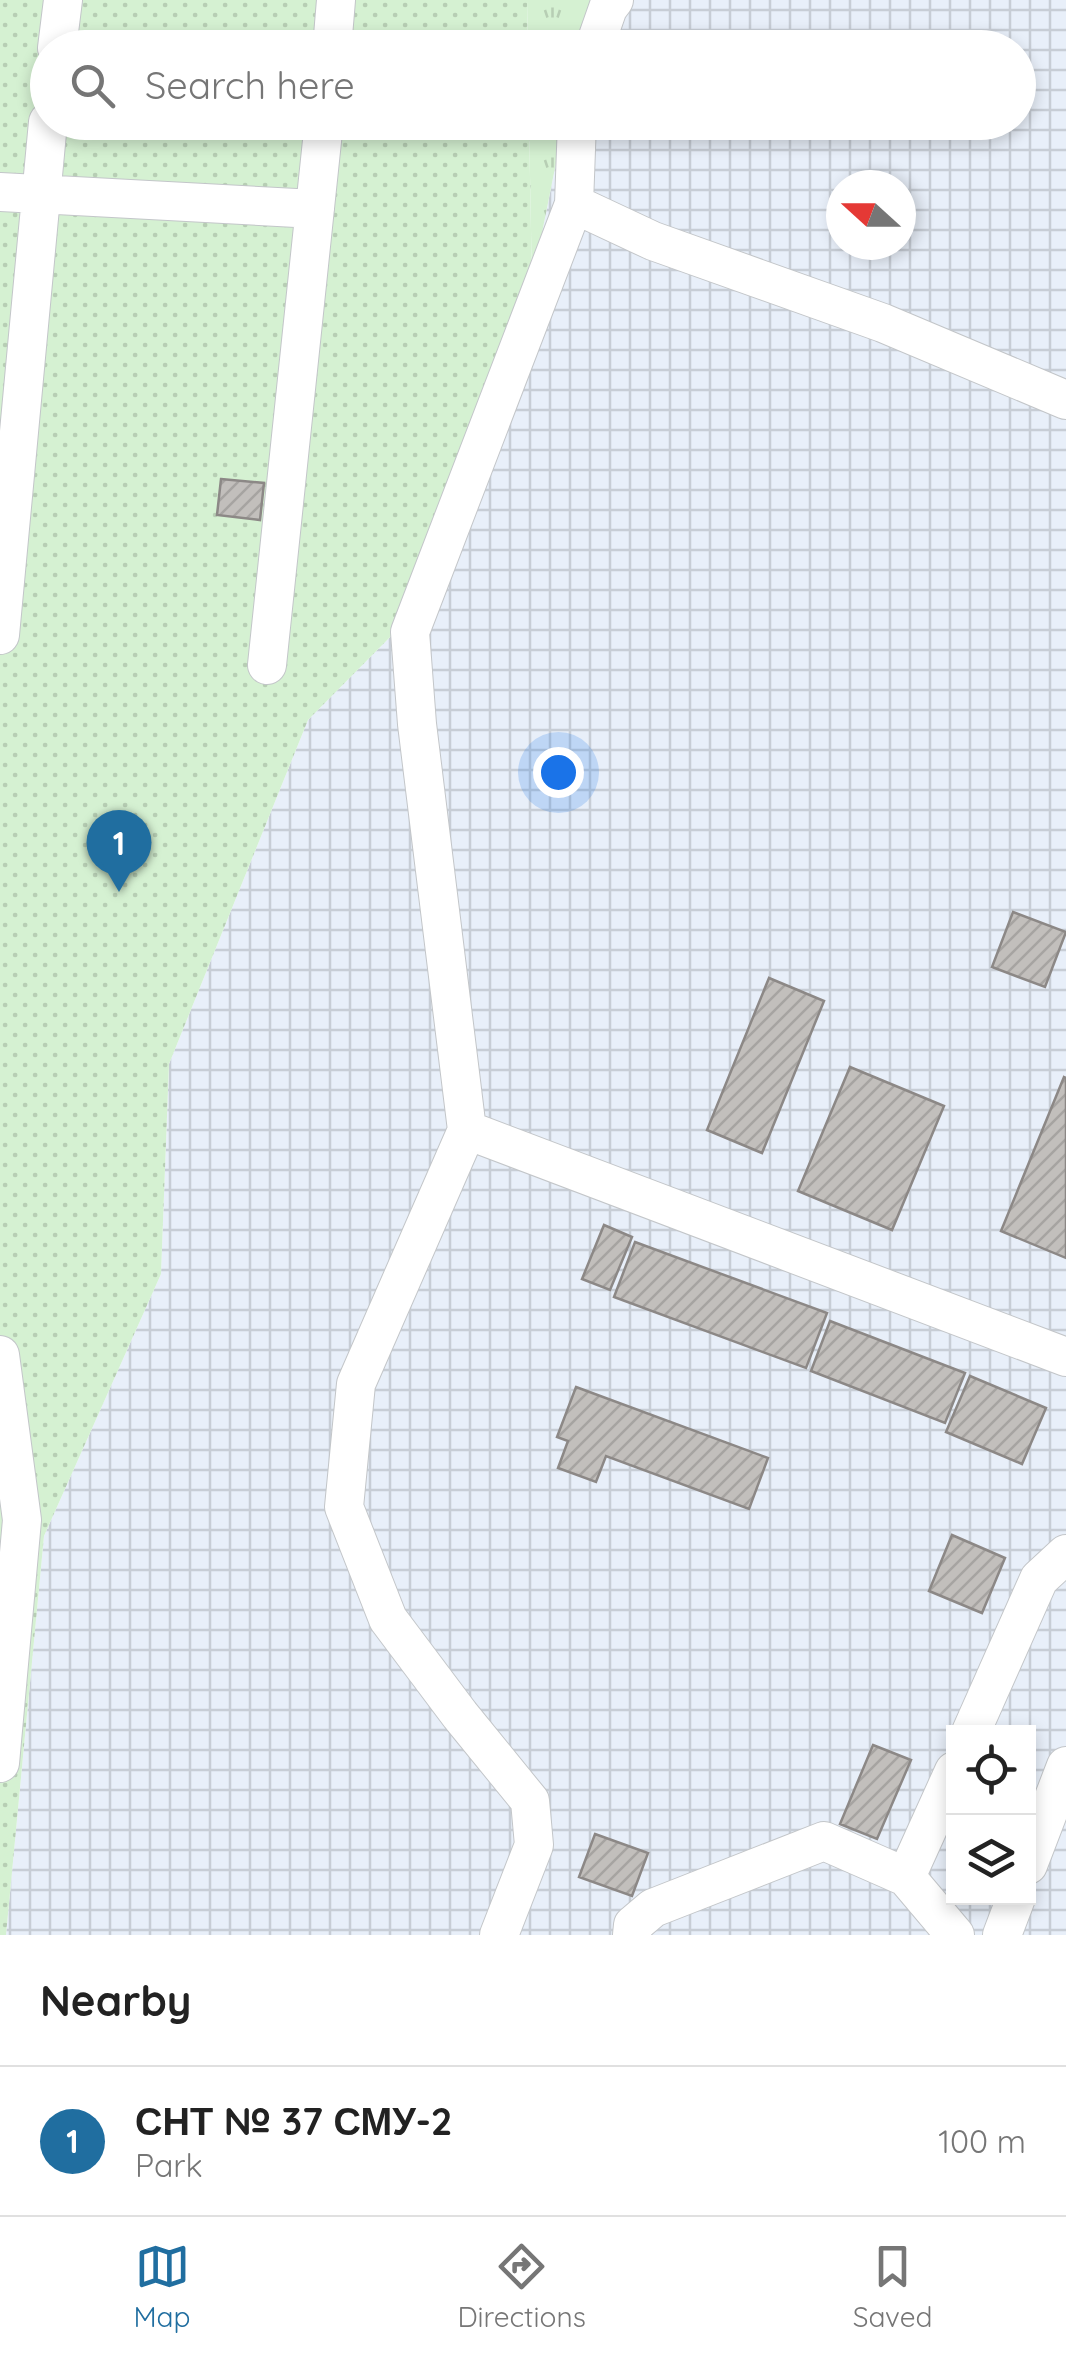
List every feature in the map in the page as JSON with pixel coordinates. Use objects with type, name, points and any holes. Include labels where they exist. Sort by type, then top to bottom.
[{"type":"lane","points":[[59,30],[63,0]]},
{"type":"lane","points":[[334,30],[336,0]]},
{"type":"lane","points":[[600,30],[614,0]]},
{"type":"lane","points":[[0,635],[46,140]]},
{"type":"lane","points":[[267,666],[322,140]]},
{"type":"lane","points":[[498,1935],[534,1845],[530,1801],[388,1619],[344,1506],[356,1384],[467,1130],[417,724],[410,632],[574,204],[576,140]]},
{"type":"lane","points":[[0,192],[315,210]]},
{"type":"lane","points":[[574,204],[653,241],[883,323],[1066,400]]},
{"type":"lane","points":[[467,1130],[1066,1356]]},
{"type":"lane","points":[[0,1356],[22,1520],[0,1763]]},
{"type":"lane","points":[[974,1725],[1039,1579],[1066,1554]]},
{"type":"lane","points":[[1036,1845],[1066,1766]]},
{"type":"lane","points":[[906,1877],[946,1789]]},
{"type":"lane","points":[[632,1935],[633,1925],[653,1908],[824,1841],[906,1877],[955,1935]]},
{"type":"lane","points":[[1002,1935],[1013,1905]]},
{"type":"shaded area","points":[[599,0],[1066,0],[1066,1935],[6,1935],[44,1536],[161,1274],[169,1064],[308,720],[400,627],[532,283],[561,140],[1036,140],[1036,30],[584,30]]},
{"type":"green space","points":[[0,0],[527,0],[528,30],[30,30],[30,140],[529,140],[532,283],[400,627],[308,720],[169,1064],[161,1274],[44,1536],[6,1935],[0,1935]]},
{"type":"green space","points":[[527,0],[599,0],[585,30],[528,30]]},
{"type":"green space","points":[[529,140],[561,140],[532,283]]},
{"type":"building","points":[[221,479],[264,483],[260,520],[217,515]]},
{"type":"building","points":[[1013,912],[1066,932],[1045,987],[992,967]]},
{"type":"building","points":[[769,978],[824,1001],[762,1153],[707,1130]]},
{"type":"building","points":[[850,1067],[944,1106],[892,1230],[798,1191]]},
{"type":"building","points":[[1066,1078],[1066,1258],[1001,1231]]},
{"type":"building","points":[[604,1225],[632,1237],[610,1290],[582,1279]]},
{"type":"building","points":[[635,1242],[827,1313],[806,1368],[614,1297]]},
{"type":"building","points":[[830,1321],[965,1373],[945,1423],[811,1371]]},
{"type":"building","points":[[970,1376],[1046,1408],[1022,1464],[946,1432]]},
{"type":"building","points":[[576,1387],[768,1458],[749,1509],[606,1456],[596,1482],[558,1468],[568,1441],[557,1437]]},
{"type":"building","points":[[952,1535],[1005,1558],[982,1613],[929,1591]]},
{"type":"building","points":[[873,1745],[911,1760],[877,1839],[840,1824]]},
{"type":"building","points":[[595,1834],[648,1853],[632,1896],[579,1877]]},
{"type":"place","name":"СНТ № 37 СМУ-2","points":[[119,892]]}]
